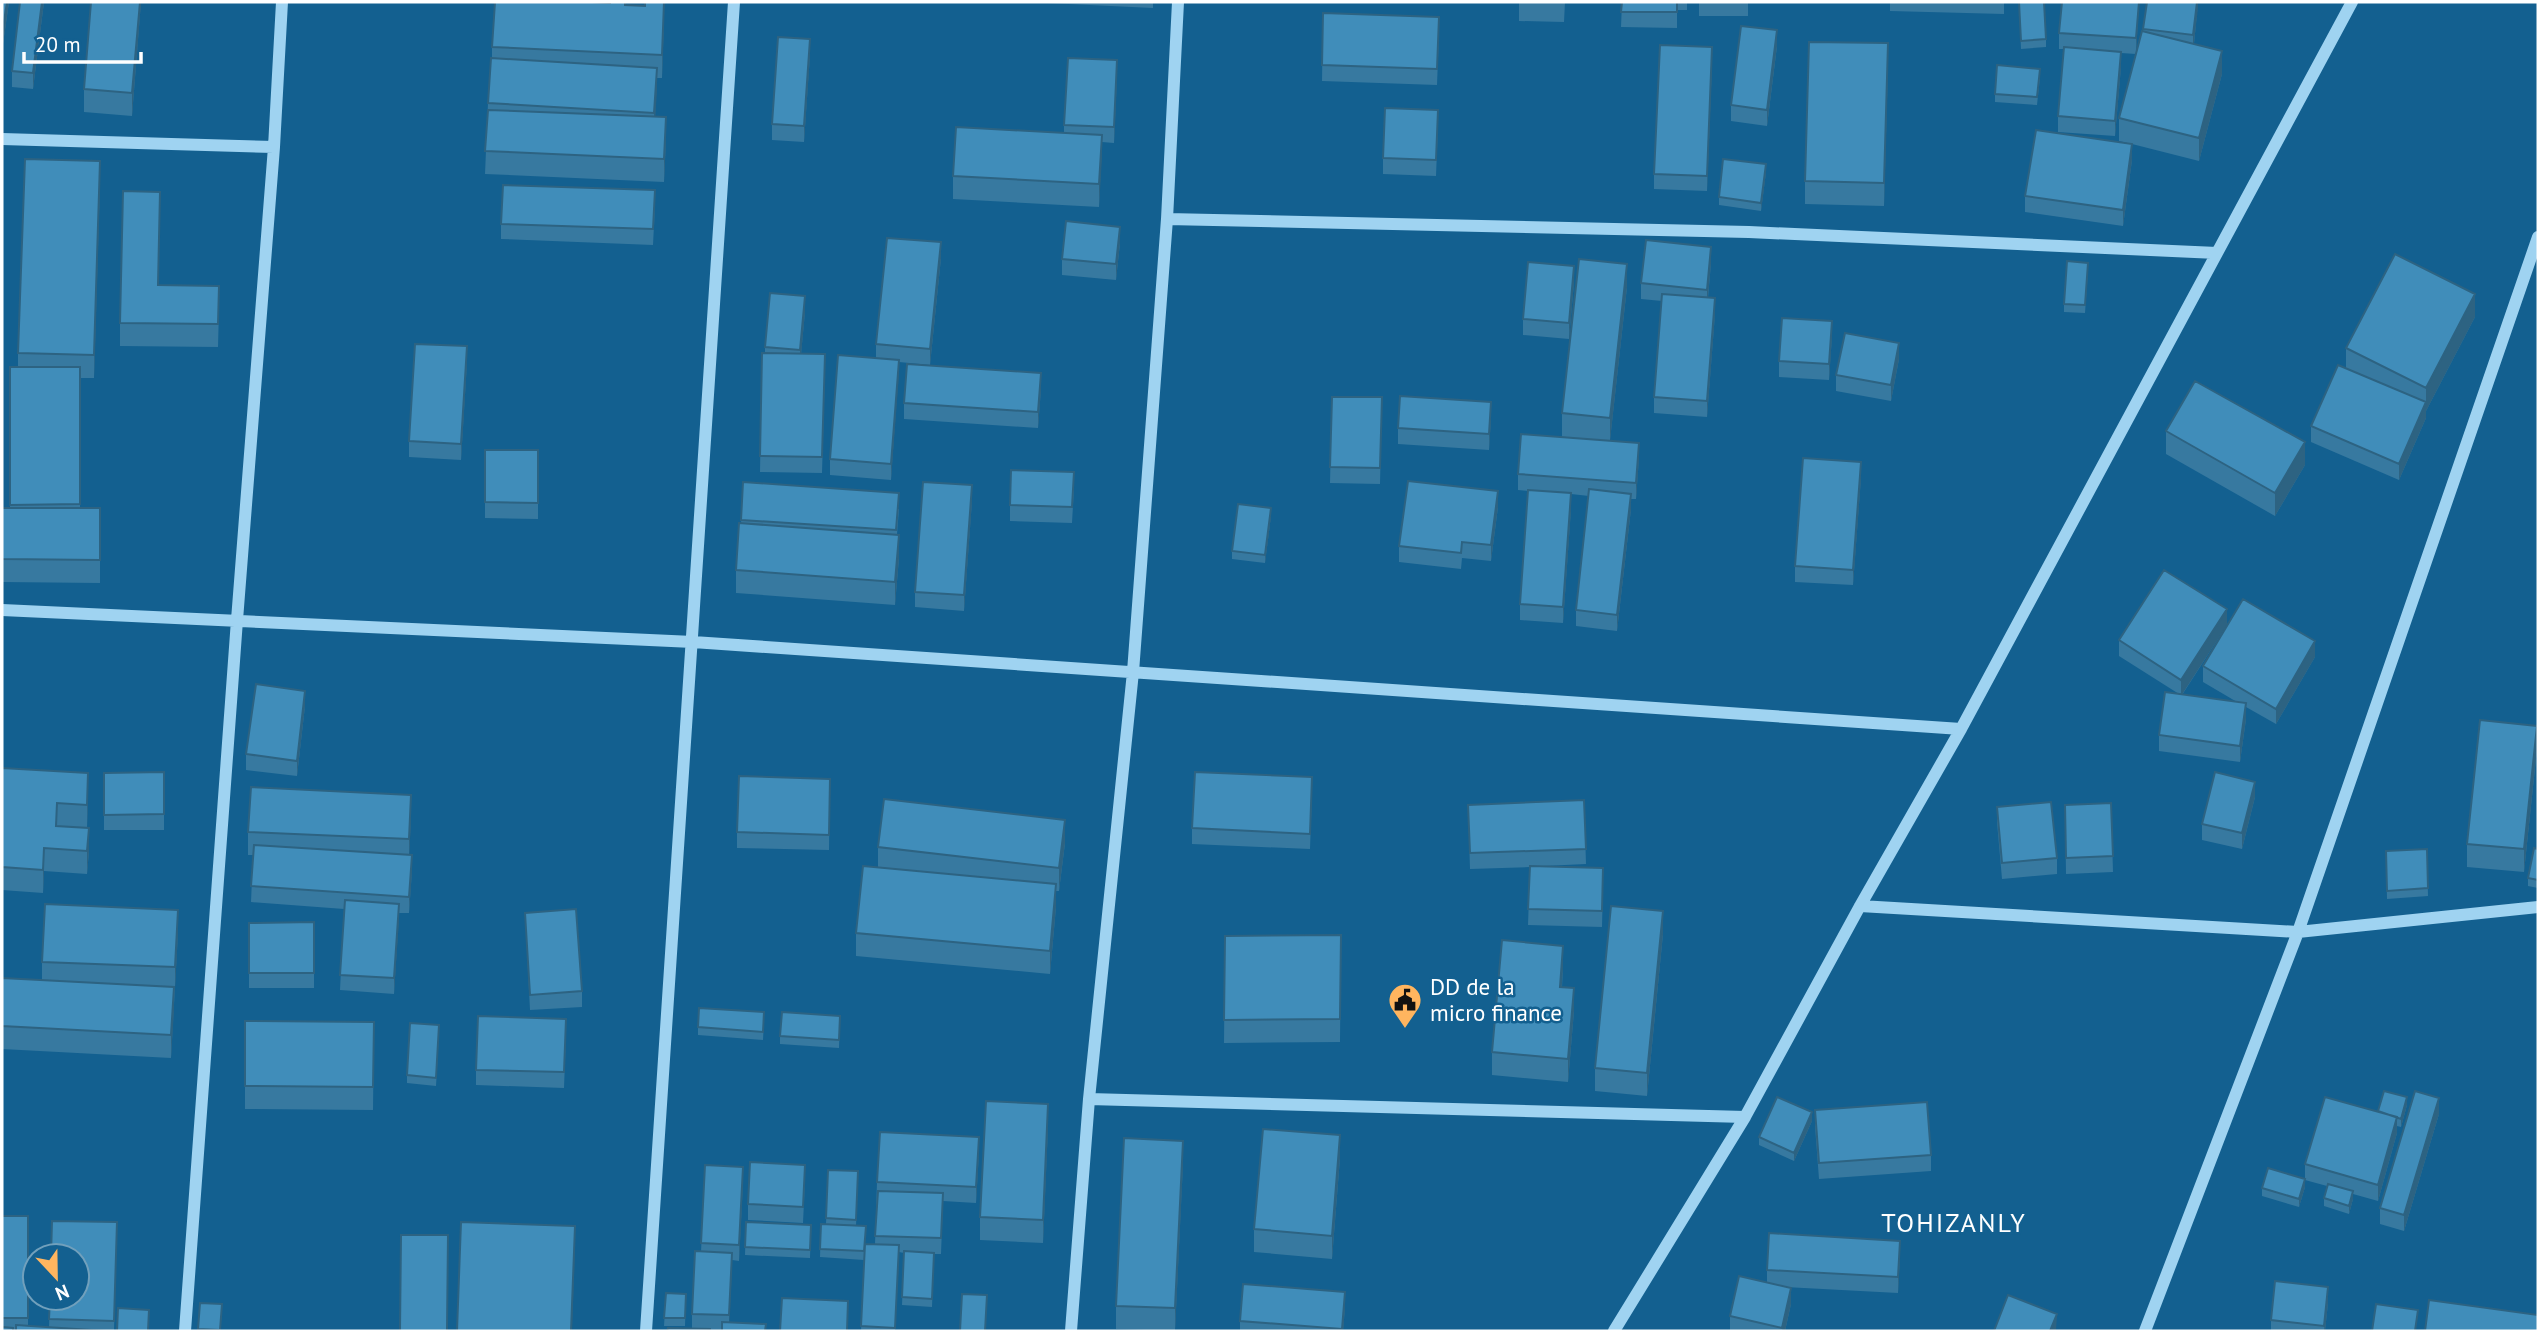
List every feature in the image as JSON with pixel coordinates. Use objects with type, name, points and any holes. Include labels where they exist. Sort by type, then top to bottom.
[{"type":"street","points":[[185,1331],[274,148],[282,2]]},
{"type":"street","points":[[646,1331],[734,2]]},
{"type":"street","points":[[1071,1331],[1089,1099],[1133,672],[1167,219],[1178,2]]},
{"type":"street","points":[[1614,1331],[1745,1117],[1860,906],[1961,729],[2352,2]]},
{"type":"street","points":[[2,139],[274,148]]},
{"type":"street","points":[[1167,219],[1749,232],[2217,253]]},
{"type":"street","points":[[2145,1331],[2298,932],[2538,237]]},
{"type":"street","points":[[2,610],[693,642],[1961,729]]},
{"type":"street","points":[[1860,906],[2298,932],[2538,907]]},
{"type":"street","points":[[1089,1099],[1745,1117]]},
{"type":"building","points":[[2,2],[7,2],[3,28],[2,28]]},
{"type":"building","points":[[20,2],[42,2],[33,73],[12,71]]},
{"type":"building","points":[[91,2],[140,2],[132,93],[84,89]]},
{"type":"building","points":[[495,2],[625,2],[625,5],[645,6],[645,2],[664,2],[662,55],[492,47]]},
{"type":"building","points":[[1622,2],[1677,2],[1677,12],[1621,12]]},
{"type":"building","points":[[2019,2],[2044,2],[2046,39],[2021,41]]},
{"type":"building","points":[[2062,2],[2139,2],[2136,38],[2059,33]]},
{"type":"building","points":[[2147,2],[2197,2],[2193,35],[2143,29]]},
{"type":"building","points":[[1323,13],[1439,17],[1437,69],[1322,65]]},
{"type":"building","points":[[1741,26],[1777,30],[1767,110],[1731,105]]},
{"type":"building","points":[[2142,31],[2222,51],[2199,138],[2119,118]]},
{"type":"building","points":[[778,37],[810,39],[804,126],[772,124]]},
{"type":"building","points":[[1809,42],[1888,43],[1884,183],[1805,181]]},
{"type":"building","points":[[1660,45],[1712,47],[1707,176],[1654,174]]},
{"type":"building","points":[[2064,47],[2121,52],[2115,121],[2058,116]]},
{"type":"building","points":[[491,58],[657,68],[654,113],[488,103]]},
{"type":"building","points":[[1068,58],[1117,60],[1114,127],[1064,125]]},
{"type":"building","points":[[1997,65],[2040,69],[2037,97],[1995,94]]},
{"type":"building","points":[[1385,108],[1438,110],[1436,160],[1383,158]]},
{"type":"building","points":[[488,110],[666,117],[664,159],[485,151]]},
{"type":"building","points":[[956,127],[1102,135],[1099,184],[953,176]]},
{"type":"building","points":[[2036,130],[2132,144],[2123,210],[2025,196]]},
{"type":"building","points":[[25,159],[100,161],[94,355],[18,353]]},
{"type":"building","points":[[1723,159],[1766,164],[1761,203],[1719,197]]},
{"type":"building","points":[[503,185],[655,190],[653,229],[501,224]]},
{"type":"building","points":[[123,191],[160,192],[158,285],[219,286],[218,324],[120,323]]},
{"type":"building","points":[[1066,221],[1120,227],[1116,264],[1062,259]]},
{"type":"building","points":[[887,238],[941,242],[930,349],[876,344]]},
{"type":"building","points":[[1646,240],[1711,247],[1707,290],[1641,283]]},
{"type":"building","points":[[2395,254],[2475,294],[2426,388],[2346,348]]},
{"type":"building","points":[[1579,259],[1627,264],[1610,418],[1562,413]]},
{"type":"building","points":[[2067,261],[2088,263],[2085,305],[2064,304]]},
{"type":"building","points":[[1528,262],[1574,266],[1569,323],[1523,319]]},
{"type":"building","points":[[770,293],[805,296],[800,350],[765,347]]},
{"type":"building","points":[[1662,294],[1715,298],[1707,401],[1654,397]]},
{"type":"building","points":[[1782,318],[1832,321],[1829,364],[1779,361]]},
{"type":"building","points":[[1845,333],[1899,343],[1891,385],[1836,375]]},
{"type":"building","points":[[415,344],[467,346],[461,444],[409,441]]},
{"type":"building","points":[[762,353],[825,354],[822,457],[760,456]]},
{"type":"building","points":[[838,355],[899,360],[891,464],[830,459]]},
{"type":"building","points":[[907,364],[1041,373],[1038,412],[904,403]]},
{"type":"building","points":[[2338,365],[2426,402],[2399,464],[2311,426]]},
{"type":"building","points":[[10,367],[80,367],[80,504],[10,505]]},
{"type":"building","points":[[2195,381],[2305,442],[2275,493],[2166,431]]},
{"type":"building","points":[[1400,396],[1491,402],[1489,434],[1398,428]]},
{"type":"building","points":[[1332,397],[1382,397],[1380,468],[1330,467]]},
{"type":"building","points":[[1521,434],[1639,443],[1636,483],[1518,474]]},
{"type":"building","points":[[485,450],[538,450],[538,503],[485,502]]},
{"type":"building","points":[[1803,458],[1861,462],[1853,570],[1795,566]]},
{"type":"building","points":[[1011,470],[1074,472],[1072,507],[1010,505]]},
{"type":"building","points":[[1408,481],[1498,491],[1491,545],[1462,542],[1461,553],[1399,546]]},
{"type":"building","points":[[743,482],[899,493],[896,530],[741,520]]},
{"type":"building","points":[[923,482],[972,485],[964,595],[915,592]]},
{"type":"building","points":[[1589,489],[1631,494],[1617,615],[1576,610]]},
{"type":"building","points":[[1528,490],[1571,493],[1563,607],[1520,604]]},
{"type":"building","points":[[1238,504],[1271,508],[1265,555],[1232,551]]},
{"type":"building","points":[[2,508],[100,508],[100,560],[2,559]]},
{"type":"building","points":[[739,523],[899,535],[895,582],[736,570]]},
{"type":"building","points":[[2164,570],[2227,609],[2181,680],[2119,640]]},
{"type":"building","points":[[2243,599],[2315,641],[2276,709],[2203,666]]},
{"type":"building","points":[[256,684],[305,691],[297,761],[246,754]]},
{"type":"building","points":[[2165,692],[2246,703],[2240,746],[2159,735]]},
{"type":"building","points":[[2480,720],[2537,726],[2524,849],[2467,844]]},
{"type":"building","points":[[2,768],[88,773],[87,805],[57,803],[56,826],[89,828],[87,851],[44,848],[43,870],[2,867]]},
{"type":"building","points":[[164,772],[164,814],[104,815],[104,773]]},
{"type":"building","points":[[1195,772],[1312,777],[1310,834],[1192,828]]},
{"type":"building","points":[[2215,772],[2255,782],[2242,833],[2202,824]]},
{"type":"building","points":[[739,776],[830,779],[829,835],[737,832]]},
{"type":"building","points":[[251,787],[411,795],[409,839],[248,832]]},
{"type":"building","points":[[884,799],[1065,820],[1059,868],[878,847]]},
{"type":"building","points":[[1584,800],[1586,849],[1470,853],[1468,805]]},
{"type":"building","points":[[2051,802],[2057,858],[2002,863],[1997,807]]},
{"type":"building","points":[[2111,803],[2113,856],[2066,858],[2065,805]]},
{"type":"building","points":[[254,845],[412,855],[409,897],[251,886]]},
{"type":"building","points":[[2534,848],[2538,849],[2538,880],[2528,878]]},
{"type":"building","points":[[2427,849],[2428,888],[2387,891],[2386,851]]},
{"type":"building","points":[[863,866],[1056,884],[1050,951],[856,933]]},
{"type":"building","points":[[1530,866],[1603,868],[1602,911],[1528,909]]},
{"type":"building","points":[[345,900],[399,904],[394,978],[340,975]]},
{"type":"building","points":[[45,904],[178,910],[175,967],[42,962]]},
{"type":"building","points":[[1611,906],[1663,911],[1647,1073],[1595,1068]]},
{"type":"building","points":[[576,909],[582,991],[530,995],[525,913]]},
{"type":"building","points":[[314,922],[314,973],[249,973],[249,923]]},
{"type":"building","points":[[1341,935],[1340,1019],[1224,1020],[1225,936]]},
{"type":"building","points":[[1502,940],[1563,946],[1560,987],[1574,988],[1568,1059],[1492,1052]]},
{"type":"building","points":[[2,978],[174,987],[171,1035],[2,1026]]},
{"type":"building","points":[[699,1008],[764,1012],[763,1032],[698,1027]]},
{"type":"building","points":[[782,1012],[840,1016],[839,1040],[780,1036]]},
{"type":"building","points":[[478,1016],[566,1019],[564,1072],[476,1070]]},
{"type":"building","points":[[245,1021],[374,1022],[373,1087],[245,1086]]},
{"type":"building","points":[[410,1023],[439,1025],[436,1078],[407,1075]]},
{"type":"building","points":[[2384,1091],[2407,1097],[2401,1119],[2378,1111]]},
{"type":"building","points":[[2415,1091],[2439,1098],[2404,1215],[2380,1208]]},
{"type":"building","points":[[1777,1097],[1812,1112],[1794,1153],[1759,1137]]},
{"type":"building","points":[[2325,1097],[2397,1117],[2378,1185],[2305,1164]]},
{"type":"building","points":[[986,1101],[1048,1104],[1043,1220],[980,1217]]},
{"type":"building","points":[[1927,1102],[1931,1155],[1819,1163],[1815,1110]]},
{"type":"building","points":[[1263,1129],[1340,1135],[1332,1236],[1254,1229]]},
{"type":"building","points":[[880,1132],[979,1137],[976,1187],[877,1182]]},
{"type":"building","points":[[1124,1138],[1183,1141],[1175,1308],[1116,1306]]},
{"type":"building","points":[[750,1162],[805,1165],[803,1207],[748,1204]]},
{"type":"building","points":[[705,1165],[743,1167],[739,1245],[701,1243]]},
{"type":"building","points":[[2268,1168],[2305,1179],[2299,1199],[2262,1188]]},
{"type":"building","points":[[828,1170],[858,1171],[856,1220],[826,1218]]},
{"type":"building","points":[[2328,1184],[2353,1191],[2349,1206],[2324,1198]]},
{"type":"building","points":[[878,1191],[943,1193],[941,1238],[875,1236]]},
{"type":"building","points":[[2,1216],[28,1216],[28,1242],[21,1242],[21,1312],[28,1312],[28,1318],[2,1318]]},
{"type":"building","points":[[52,1221],[117,1222],[114,1321],[49,1319],[49,1312],[91,1312],[91,1242],[51,1242]]},
{"type":"building","points":[[461,1222],[575,1226],[571,1331],[457,1331]]},
{"type":"building","points":[[746,1222],[811,1225],[810,1250],[745,1247]]},
{"type":"building","points":[[821,1224],[866,1226],[864,1251],[820,1249]]},
{"type":"building","points":[[1769,1233],[1900,1241],[1898,1277],[1767,1270]]},
{"type":"building","points":[[401,1235],[448,1235],[447,1331],[400,1331]]},
{"type":"building","points":[[865,1244],[899,1245],[895,1328],[861,1326]]},
{"type":"building","points":[[695,1251],[732,1253],[729,1315],[692,1314]]},
{"type":"building","points":[[904,1251],[934,1253],[932,1299],[902,1297]]},
{"type":"building","points":[[1739,1276],[1791,1288],[1782,1328],[1730,1316]]},
{"type":"building","points":[[2275,1281],[2328,1287],[2324,1326],[2271,1320]]},
{"type":"building","points":[[1243,1284],[1345,1292],[1342,1329],[1240,1321]]},
{"type":"building","points":[[666,1293],[686,1294],[685,1318],[664,1318]]},
{"type":"building","points":[[962,1294],[987,1295],[985,1331],[960,1331]]},
{"type":"building","points":[[2008,1295],[2057,1314],[2050,1331],[1994,1331]]},
{"type":"building","points":[[782,1298],[848,1301],[847,1331],[780,1331]]},
{"type":"building","points":[[2429,1300],[2538,1315],[2538,1331],[2425,1331]]},
{"type":"building","points":[[200,1303],[222,1304],[220,1330],[198,1329]]},
{"type":"building","points":[[2376,1304],[2418,1310],[2415,1331],[2372,1331]]},
{"type":"building","points":[[118,1308],[149,1310],[148,1331],[117,1331]]},
{"type":"building","points":[[722,1322],[766,1324],[765,1331],[722,1331]]},
{"type":"building","points":[[16,1325],[106,1331],[16,1331]]},
{"type":"building","points":[[2,1327],[13,1328],[13,1331],[2,1331]]},
{"type":"building","points":[[668,1328],[710,1329],[710,1331],[667,1331]]},
{"type":"place","name":"DD de la micro finance","points":[[1405,1030]]},
{"type":"district","name":"TOHIZANLY","points":[[1954,1223]]}]
